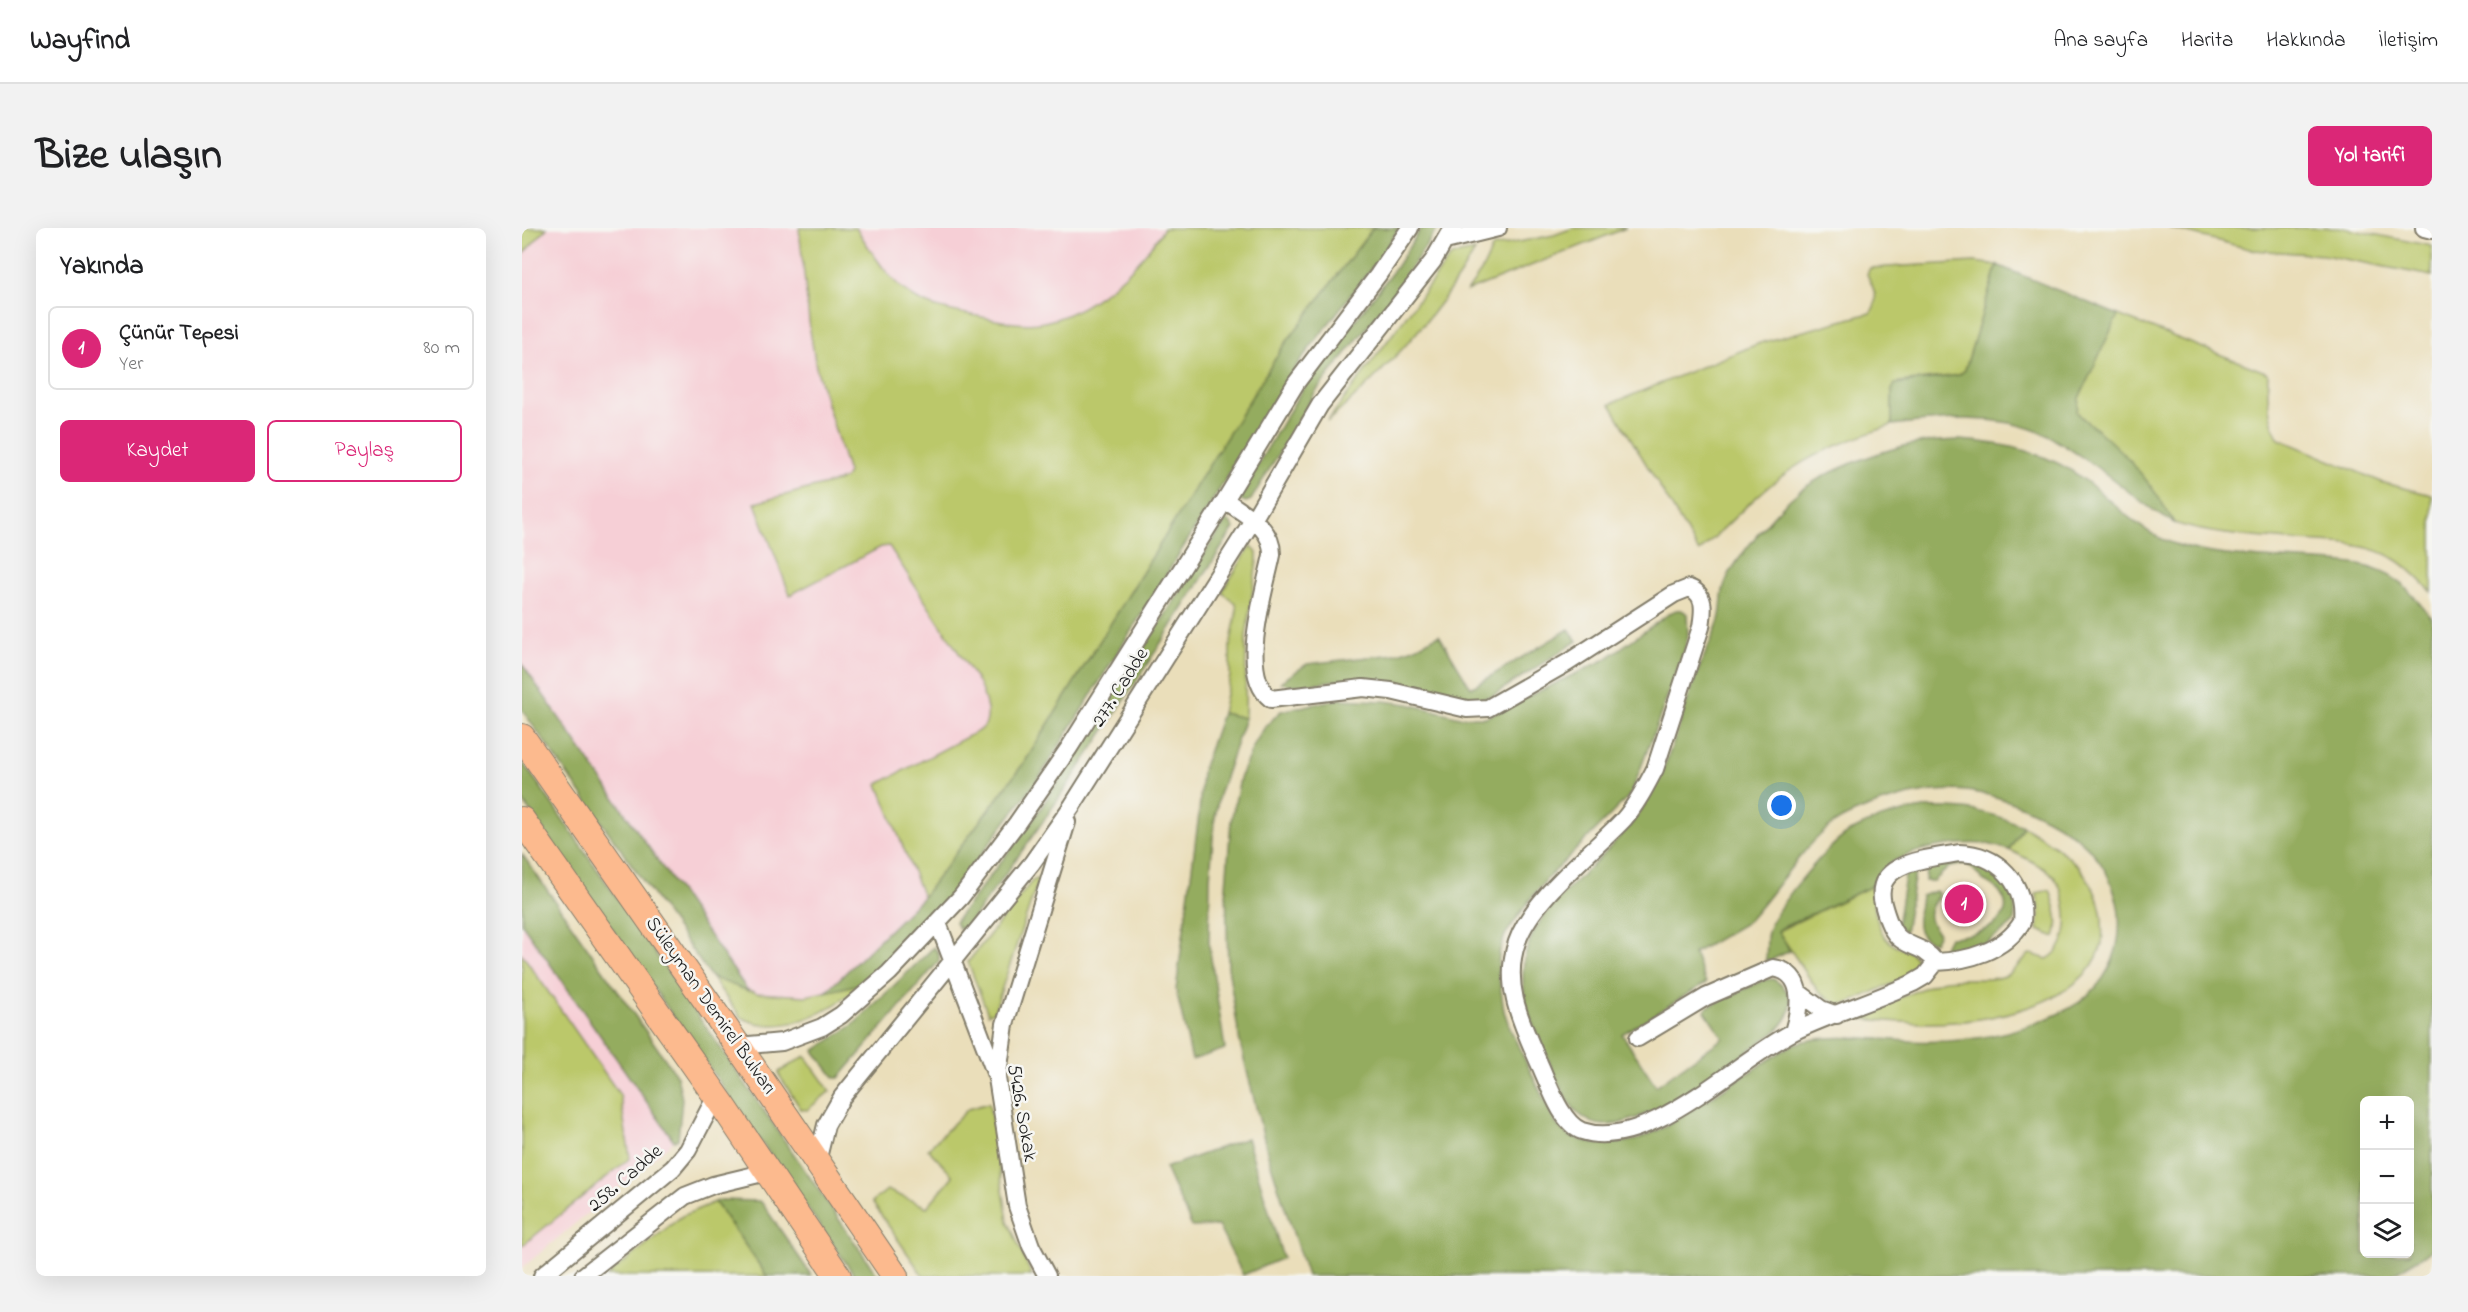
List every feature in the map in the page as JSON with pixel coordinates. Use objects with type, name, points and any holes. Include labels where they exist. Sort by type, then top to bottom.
[{"type":"highway","name":"Süleyman Demirel Bulvarı","points":[[522,737],[896,1276]]},
{"type":"highway","points":[[522,820],[716,1096],[838,1276]]},
{"type":"street","name":"277. Cadde","points":[[738,1046],[782,1042],[822,1027],[861,1000],[938,923],[987,864],[1053,772],[1296,383],[1378,275],[1410,228]]},
{"type":"street","points":[[1449,234],[1498,228]]},
{"type":"street","points":[[2424,228],[2432,230]]},
{"type":"street","name":"277. Cadde","points":[[817,1162],[826,1125],[842,1096],[1032,863],[1072,806],[1253,520],[1320,405],[1412,288],[1449,234]]},
{"type":"street","points":[[1225,500],[1266,532],[1272,547],[1256,632],[1259,686],[1263,693],[1271,699],[1363,688],[1391,691],[1467,709],[1488,708],[1567,663],[1682,589],[1694,590],[1703,602],[1701,627],[1654,769],[1637,802],[1555,887],[1516,943],[1512,975],[1514,1002],[1560,1109],[1573,1126],[1589,1132],[1618,1132],[1660,1118],[1793,1032],[1913,983],[1924,976],[1936,963],[1958,962],[1978,955],[2006,940],[2022,922],[2024,910],[2018,888],[2002,868],[1974,853],[1930,858],[1902,866],[1890,872],[1885,878],[1881,896],[1892,929],[1902,940],[1925,951],[1936,963]]},
{"type":"street","points":[[997,1078],[1005,1024],[1072,806]]},
{"type":"street","name":"5426. Sokak","points":[[938,923],[997,1078],[1017,1206],[1031,1245],[1047,1276]]},
{"type":"street","points":[[1638,1038],[1706,996],[1773,968],[1779,969],[1788,976],[1798,992],[1821,1009],[1837,1015]]},
{"type":"street","points":[[1793,1032],[1800,1011],[1798,992]]},
{"type":"street","name":"258. Cadde","points":[[542,1276],[673,1168],[688,1150],[716,1096]]},
{"type":"street","points":[[583,1276],[685,1196],[713,1185],[767,1172]]},
{"type":"shaded area","points":[[522,228],[1399,228],[1299,362],[1041,775],[960,884],[856,989],[810,1017],[788,1024],[773,1025],[747,1021],[737,1012],[522,710]]},
{"type":"shaded area","points":[[522,924],[674,1141],[522,1268]]},
{"type":"green space","points":[[522,228],[547,228],[522,255]]},
{"type":"green space","points":[[799,228],[856,228],[889,275],[915,298],[950,310],[1006,322],[1031,324],[1058,318],[1094,300],[1141,259],[1164,228],[1373,228],[1282,348],[1026,760],[923,897],[878,784],[980,730],[987,721],[987,708],[978,682],[889,546],[881,547],[790,595],[755,503],[838,481],[845,478],[848,473],[816,367]]},
{"type":"green space","points":[[1373,228],[1399,228],[1380,257],[1299,362],[1041,775],[943,905],[864,983],[826,992],[923,897],[1026,760],[1282,348]]},
{"type":"green space","points":[[1421,228],[1438,228],[1392,296],[1316,391],[1251,500],[1246,502],[1241,500],[1241,493],[1303,388],[1397,266]]},
{"type":"green space","points":[[1573,228],[1626,228],[1467,291],[1482,270],[1493,247],[1554,235]]},
{"type":"green space","points":[[2169,228],[2343,228],[2432,246],[2432,276],[2324,255],[2253,250]]},
{"type":"green space","points":[[1475,251],[1444,299],[1408,343],[1327,422],[1451,256]]},
{"type":"green space","points":[[1975,262],[1997,265],[1965,370],[1959,375],[1900,382],[1892,390],[1892,425],[1828,449],[1792,469],[1756,498],[1699,552],[1610,404],[1760,343],[1870,313],[1875,299],[1867,274],[1870,268]]},
{"type":"green space","points":[[1997,265],[2118,315],[2079,398],[2077,412],[2134,465],[2155,492],[2174,523],[2152,510],[2102,471],[2069,449],[2046,435],[2028,428],[1990,420],[1970,419],[1892,425],[1892,390],[1895,384],[1959,375],[1965,370]]},
{"type":"green space","points":[[2118,315],[2268,373],[2269,408],[2272,424],[2279,439],[2384,483],[2432,495],[2432,592],[2400,562],[2373,549],[2337,543],[2221,533],[2174,523],[2159,498],[2141,476],[2102,434],[2077,412],[2079,398]]},
{"type":"green space","points":[[1976,441],[2042,456],[2072,471],[2152,534],[2195,550],[2230,556],[2339,562],[2376,570],[2387,574],[2403,585],[2432,618],[2432,1250],[2390,1276],[1307,1276],[1268,1155],[1240,1043],[1228,967],[1226,887],[1231,821],[1241,774],[1255,743],[1265,727],[1281,711],[1339,699],[1408,704],[1460,717],[1486,717],[1604,660],[1672,612],[1681,610],[1687,614],[1688,636],[1685,649],[1631,794],[1546,880],[1505,935],[1499,954],[1498,970],[1504,1011],[1511,1031],[1556,1124],[1569,1136],[1595,1144],[1620,1143],[1639,1139],[1665,1127],[1793,1044],[1836,1038],[1931,1042],[1991,1036],[2030,1025],[2068,1009],[2088,995],[2103,979],[2113,959],[2118,938],[2119,916],[2115,894],[2106,873],[2093,853],[2060,827],[2018,805],[1980,793],[1942,790],[1923,792],[1881,803],[1835,823],[1812,843],[1751,918],[1694,953],[1706,983],[1622,1034],[1656,1086],[1723,1038],[1705,1011],[1707,1007],[1764,980],[1773,979],[1787,991],[1791,1004],[1790,1011],[1775,1032],[1716,1074],[1668,1103],[1623,1122],[1601,1125],[1585,1118],[1573,1108],[1563,1091],[1531,1019],[1523,979],[1526,952],[1534,931],[1557,900],[1627,829],[1647,802],[1666,762],[1719,620],[1724,586],[1742,554],[1785,504],[1807,486],[1849,464],[1895,448],[1921,443]]},
{"type":"green space","points":[[1229,521],[1234,528],[1105,730],[1003,878],[967,926],[960,929],[955,923],[957,919],[1033,820],[1225,522]]},
{"type":"green space","points":[[1251,545],[1257,553],[1257,560],[1246,637],[1245,718],[1222,713],[1230,676],[1230,647],[1237,610],[1236,604],[1222,592]]},
{"type":"green space","points":[[1569,629],[1577,641],[1492,696],[1472,700],[1368,680],[1299,685],[1281,682],[1307,664],[1395,654],[1414,648],[1439,635],[1471,688]]},
{"type":"green space","points":[[522,664],[748,991],[711,977],[522,710]]},
{"type":"green space","points":[[1222,713],[1245,718],[1219,795],[1214,823],[1210,879],[1209,945],[1225,1049],[1192,1060],[1176,990],[1199,814],[1202,771]]},
{"type":"green space","points":[[522,762],[878,1276],[855,1276],[522,800]]},
{"type":"green space","points":[[1924,808],[1975,811],[2023,826],[2009,850],[1972,843],[1938,846],[1904,856],[1879,874],[1872,886],[1781,928],[1778,931],[1790,951],[1766,960],[1767,935],[1773,921],[1792,892],[1817,861],[1853,830],[1870,822]]},
{"type":"green space","points":[[2023,826],[2051,843],[2075,863],[2093,888],[2099,902],[2103,937],[2101,947],[2091,967],[2075,983],[2054,997],[2004,1014],[1931,1023],[1859,1017],[1859,1014],[1941,981],[2000,977],[2010,973],[2028,955],[2047,959],[2056,953],[2065,933],[2063,896],[2050,873],[2009,850]]},
{"type":"green space","points":[[522,854],[677,1076],[682,1099],[678,1139],[674,1141],[522,924]]},
{"type":"green space","points":[[1963,858],[1999,873],[2016,901],[2014,922],[1983,944],[1966,951],[1946,955],[1943,949],[1949,937],[1970,935],[1992,926],[2005,911],[2005,902],[1999,891],[1966,864],[1949,867],[1934,881],[1925,881],[1927,867]]},
{"type":"green space","points":[[1916,867],[1905,932],[1897,926],[1906,870]]},
{"type":"green space","points":[[1039,878],[994,1012],[988,1014],[968,962],[1032,881]]},
{"type":"green space","points":[[1872,886],[1876,917],[1882,933],[1892,944],[1914,955],[1919,963],[1917,970],[1912,975],[1846,1004],[1836,1004],[1818,991],[1778,931]]},
{"type":"green space","points":[[2050,890],[2057,919],[2055,937],[2038,930],[2040,910],[2036,893]]},
{"type":"green space","points":[[1936,891],[1939,895],[1930,910],[1930,919],[1939,933],[1934,942],[1922,935],[1919,930],[1918,917],[1921,896]]},
{"type":"green space","points":[[934,947],[939,954],[939,961],[839,1078],[835,1078],[814,1051],[853,1025]]},
{"type":"green space","points":[[522,954],[620,1095],[630,1158],[522,1246]]},
{"type":"green space","points":[[711,977],[757,993],[806,996],[864,983],[838,1003],[823,1011],[790,1023],[773,1025],[757,1023],[741,1017]]},
{"type":"green space","points":[[805,1056],[830,1091],[807,1110],[801,1109],[779,1075],[779,1072]]},
{"type":"green space","points":[[989,1103],[1008,1221],[1032,1276],[923,1276],[872,1202],[887,1190],[927,1207],[953,1176],[928,1149],[968,1109]]},
{"type":"green space","points":[[1247,1138],[1283,1258],[1243,1275],[1218,1226],[1192,1227],[1165,1168]]},
{"type":"green space","points":[[720,1200],[762,1203],[812,1276],[767,1276],[715,1202]]},
{"type":"green space","points":[[715,1202],[767,1276],[607,1276],[682,1216]]},
{"type":"place","name":"Çünür Tepesi","points":[[1964,904]]}]
